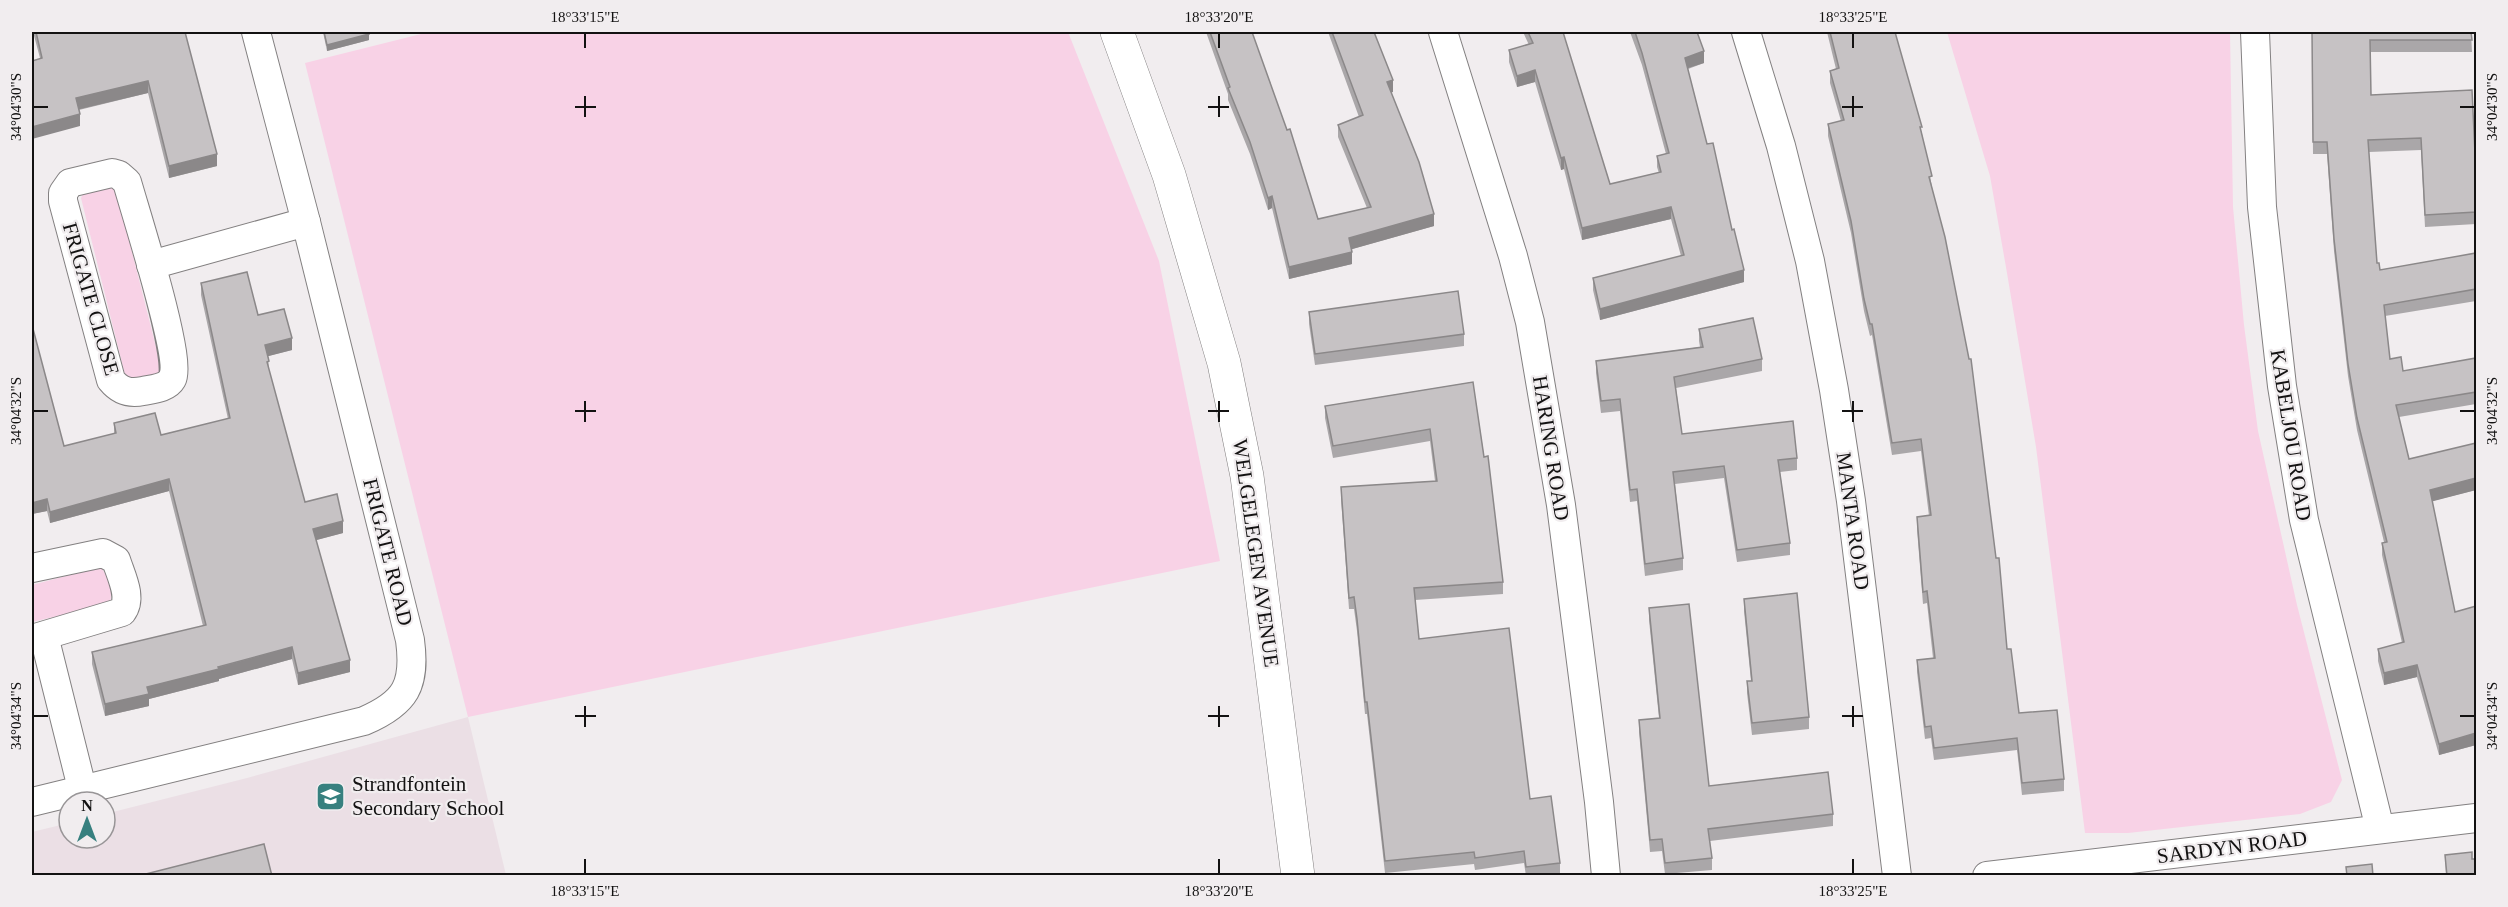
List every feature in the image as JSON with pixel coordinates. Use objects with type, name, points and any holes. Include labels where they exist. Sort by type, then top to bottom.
[{"type":"street","name":"FRIGATE ROAD","points":[[32,802],[364,721],[385,712],[401,698],[409,683],[413,664],[410,640],[306,222],[255,32]]},
{"type":"street","name":"WELGELEGEN AVENUE","points":[[1117,32],[1169,175],[1224,363],[1248,476],[1299,876]]},
{"type":"street","name":"HARING ROAD","points":[[1443,32],[1513,256],[1530,322],[1561,505],[1599,801],[1606,876]]},
{"type":"street","name":"MANTA ROAD","points":[[1746,32],[1781,146],[1810,261],[1834,390],[1851,501],[1897,876]]},
{"type":"street","name":"KABELJOU ROAD","points":[[2255,32],[2262,207],[2282,386],[2304,520],[2380,830]]},
{"type":"street","name":"FRIGATE CLOSE","points":[[112,173],[124,178],[151,265],[175,362],[174,370],[172,379],[164,386],[128,392],[117,388],[111,380],[63,201],[65,187],[70,183],[112,173]]},
{"type":"street","points":[[151,265],[306,222]]},
{"type":"street","points":[[32,568],[103,552],[116,560],[127,595],[127,606],[122,612],[38,638],[82,788]]},
{"type":"street","name":"SARDYN ROAD","points":[[1987,876],[2476,818]]},
{"type":"shaded area","points":[[429,32],[1068,32],[1159,261],[1220,561],[468,717],[305,63]]},
{"type":"shaded area","points":[[1947,32],[2230,32],[2233,207],[2244,325],[2258,431],[2297,605],[2342,780],[2331,802],[2300,814],[2128,833],[2085,833],[2036,447],[2007,273],[1990,176]]},
{"type":"shaded area","points":[[113,186],[117,192],[160,363],[160,373],[132,382],[125,375],[81,198],[83,194]]},
{"type":"shaded area","points":[[96,568],[104,571],[108,580],[111,590],[109,604],[32,622],[32,585]]},
{"type":"shaded area","name":"Strandfontein Secondary School","points":[[468,717],[506,875],[32,875],[32,832],[57,826],[57,850],[117,850],[117,811]]},
{"type":"building","points":[[36,32],[185,32],[217,154],[169,166],[148,81],[76,98],[80,114],[32,127],[32,61],[42,58]]},
{"type":"building","points":[[324,32],[368,32],[369,34],[327,45]]},
{"type":"building","points":[[1210,32],[1252,32],[1287,130],[1290,129],[1318,219],[1371,207],[1338,125],[1363,115],[1332,32],[1374,32],[1393,80],[1387,82],[1419,162],[1434,214],[1349,238],[1352,252],[1289,267],[1272,196],[1268,198]]},
{"type":"building","points":[[1528,32],[1563,32],[1610,184],[1661,172],[1657,156],[1669,153],[1635,32],[1697,32],[1704,51],[1685,58],[1707,144],[1713,143],[1732,230],[1734,229],[1744,270],[1600,309],[1593,278],[1684,255],[1671,207],[1582,228],[1564,157],[1561,158],[1535,70],[1517,76],[1509,50],[1533,43]]},
{"type":"building","points":[[1830,32],[1895,32],[1922,127],[1920,127],[1932,176],[1929,177],[1945,237],[1969,359],[1971,359],[1996,558],[1999,558],[2007,649],[2011,649],[2019,713],[2057,710],[2064,779],[2022,783],[2017,738],[1934,748],[1931,726],[1925,727],[1917,660],[1935,658],[1927,591],[1923,592],[1917,517],[1931,515],[1921,439],[1892,443],[1872,324],[1870,324],[1864,299],[1851,221],[1828,124],[1844,120],[1830,71],[1839,68]]},
{"type":"building","points":[[2312,32],[2471,32],[2472,40],[2370,40],[2371,95],[2472,90],[2476,212],[2425,215],[2421,138],[2368,140],[2377,263],[2379,263],[2380,270],[2476,253],[2476,289],[2384,305],[2390,359],[2401,357],[2403,371],[2476,358],[2476,392],[2396,405],[2409,459],[2476,443],[2476,478],[2430,490],[2455,612],[2476,606],[2476,733],[2439,744],[2417,665],[2384,673],[2378,649],[2404,642],[2382,543],[2387,542],[2357,418],[2348,364],[2334,239],[2327,142],[2313,142]]},
{"type":"building","points":[[247,272],[258,315],[284,309],[292,338],[265,345],[269,361],[267,362],[305,502],[337,494],[343,521],[313,529],[350,660],[298,673],[292,647],[147,687],[149,694],[105,704],[92,652],[206,625],[169,479],[50,512],[47,499],[32,503],[32,325],[64,446],[116,433],[114,423],[155,413],[161,435],[230,418],[201,283]]},
{"type":"building","points":[[1458,291],[1464,334],[1315,354],[1309,312]]},
{"type":"building","points":[[1753,318],[1762,359],[1674,377],[1682,434],[1793,421],[1797,458],[1778,460],[1790,543],[1737,550],[1724,466],[1673,472],[1683,558],[1645,564],[1637,489],[1630,490],[1620,399],[1601,401],[1596,361],[1703,347],[1699,329]]},
{"type":"building","points":[[1473,382],[1484,457],[1488,456],[1503,582],[1414,588],[1419,639],[1509,628],[1530,799],[1551,796],[1560,863],[1526,867],[1524,851],[1475,858],[1474,852],[1385,861],[1354,597],[1349,598],[1341,487],[1437,481],[1430,429],[1333,446],[1325,406]]},
{"type":"building","points":[[1797,593],[1809,717],[1752,723],[1747,681],[1752,681],[1744,599]]},
{"type":"building","points":[[1689,604],[1709,786],[1828,772],[1833,814],[1708,829],[1712,858],[1665,863],[1662,839],[1650,840],[1639,720],[1660,718],[1649,608]]},
{"type":"building","points":[[264,844],[272,876],[138,876]]},
{"type":"building","points":[[2472,852],[2472,859],[2476,859],[2476,876],[2447,876],[2445,855]]},
{"type":"building","points":[[2372,864],[2373,876],[2347,876],[2346,867]]},
{"type":"place","name":"Strandfontein Secondary School","points":[[331,796]]}]
